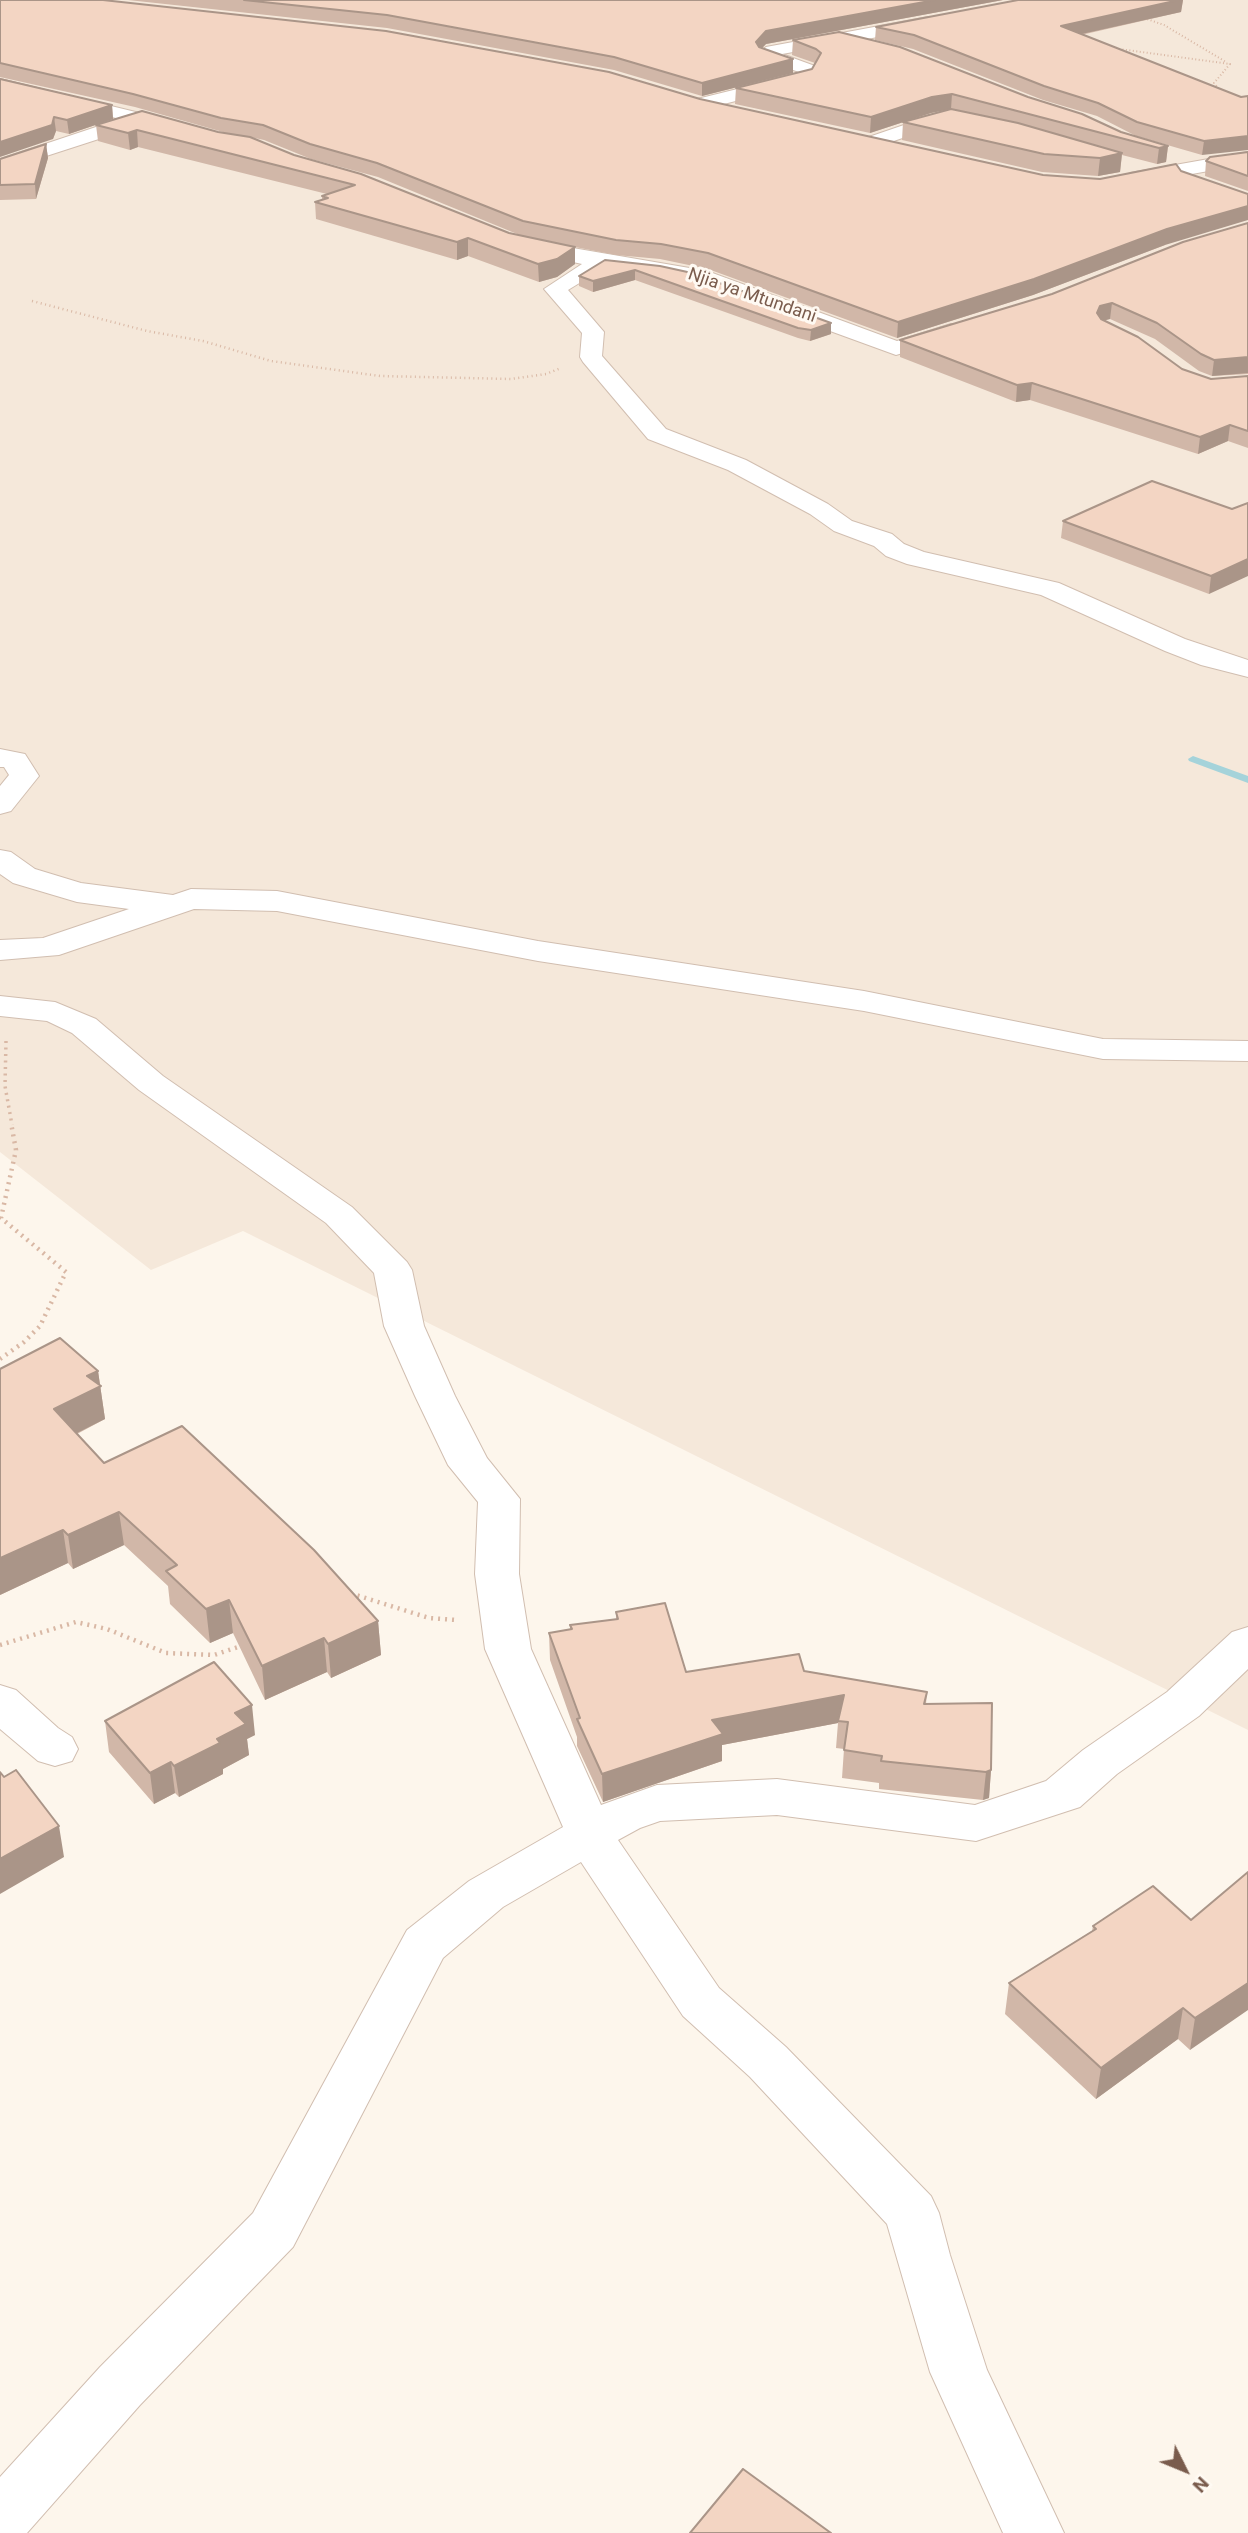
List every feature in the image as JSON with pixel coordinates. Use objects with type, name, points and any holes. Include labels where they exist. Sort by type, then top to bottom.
[{"type":"street","points":[[738,113],[693,102],[805,78],[808,70],[767,55],[772,51],[950,18]]},
{"type":"street","points":[[838,40],[894,52]]},
{"type":"street","points":[[0,84],[200,135]]},
{"type":"street","points":[[908,152],[861,142],[939,119],[950,118],[972,124]]},
{"type":"street","points":[[0,165],[140,119]]},
{"type":"street","points":[[1168,154],[1201,164]]},
{"type":"street","points":[[1109,183],[1201,164],[1248,158]]},
{"type":"street","points":[[1116,162],[1156,174]]},
{"type":"street","points":[[1201,164],[1187,179],[1202,185]]},
{"type":"street","name":"Njia ya Mtundani","points":[[505,239],[517,244],[601,261],[699,275],[896,348],[972,324]]},
{"type":"street","points":[[601,261],[555,289],[593,332],[591,357],[657,434],[737,465],[819,509],[843,526],[883,540],[895,550],[916,558],[1050,589],[1175,645],[1248,669]]},
{"type":"street","points":[[0,758],[14,760],[24,776],[0,805]]},
{"type":"street","points":[[0,859],[24,876],[77,892],[144,902],[191,899],[277,901],[538,951],[864,1001],[1103,1049],[1248,1051]]},
{"type":"street","points":[[0,950],[47,948],[191,899]]},
{"type":"street","points":[[2,1004],[55,1012],[84,1026],[151,1083],[339,1215],[393,1270],[404,1326],[435,1396],[469,1465],[499,1499],[497,1574],[508,1649],[590,1834],[701,2002],[768,2062],[912,2213],[922,2255],[959,2372],[1034,2533]]},
{"type":"street","points":[[0,2520],[120,2386],[273,2230],[425,1944],[486,1894],[623,1815],[657,1803],[777,1797],[976,1823],[1063,1794],[1100,1762],[1183,1704],[1248,1643]]},
{"type":"street","points":[[0,1702],[41,1740],[55,1749]]},
{"type":"path","points":[[1139,16],[1164,25],[1230,64]]},
{"type":"path","points":[[1106,47],[1230,64]]},
{"type":"path","points":[[1223,94],[1214,83],[1230,64]]},
{"type":"path","points":[[32,301],[147,331],[203,341],[271,361],[380,376],[511,379],[546,374],[591,357]]},
{"type":"path","points":[[0,1359],[24,1342],[40,1326],[66,1272],[1,1218],[16,1150],[5,1086],[2,1004]]},
{"type":"path","points":[[344,1600],[356,1595],[429,1618],[472,1621],[504,1618]]},
{"type":"path","points":[[0,1645],[76,1622],[107,1629],[166,1653],[214,1655],[247,1644]]},
{"type":"shaded area","points":[[0,0],[1248,0],[1248,1730],[243,1231],[151,1270],[0,1152]]},
{"type":"building","points":[[0,0],[103,0],[386,31],[609,72],[700,99],[1043,175],[1100,179],[1176,164],[1181,171],[1248,194],[1248,206],[1167,229],[1034,279],[898,322],[708,253],[661,244],[616,240],[523,221],[377,163],[310,144],[263,125],[221,118],[0,63]]},
{"type":"building","points":[[244,0],[935,0],[766,31],[756,42],[759,47],[793,59],[702,83],[614,57],[387,15]]},
{"type":"building","points":[[1018,0],[1179,0],[1061,26],[1241,97],[1248,96],[1248,136],[1204,141],[1137,122],[1098,103],[1044,86],[914,35],[876,27]]},
{"type":"building","points":[[839,32],[900,47],[1028,97],[1082,114],[1121,132],[1168,146],[1159,148],[952,94],[932,97],[871,117],[736,88],[812,69],[821,53],[793,40]]},
{"type":"building","points":[[0,79],[112,105],[67,120],[54,117],[52,125],[0,142]]},
{"type":"building","points":[[951,109],[1018,123],[1122,153],[1100,158],[1044,154],[903,122]]},
{"type":"building","points":[[142,111],[218,132],[250,137],[294,155],[361,174],[509,233],[575,247],[557,259],[538,264],[468,238],[457,242],[315,202],[328,198],[322,196],[355,185],[137,130],[128,133],[96,125]]},
{"type":"building","points":[[46,144],[35,184],[0,185],[0,159]]},
{"type":"building","points":[[1248,152],[1248,176],[1206,161],[1210,157]]},
{"type":"building","points":[[1248,223],[1248,357],[1214,360],[1157,323],[1112,303],[1100,306],[1097,313],[1101,319],[1138,337],[1182,369],[1211,379],[1248,376],[1248,431],[1230,425],[1200,437],[1032,383],[1017,385],[900,340],[1052,294],[1183,242]]},
{"type":"building","points":[[605,260],[660,266],[692,273],[831,323],[811,330],[798,328],[635,270],[593,281],[579,276]]},
{"type":"building","points":[[1152,481],[1232,509],[1248,503],[1248,559],[1211,576],[1063,521]]},
{"type":"building","points":[[60,1338],[98,1371],[87,1376],[101,1386],[54,1409],[104,1463],[182,1426],[314,1550],[378,1621],[328,1644],[324,1638],[262,1666],[229,1600],[206,1609],[166,1571],[177,1565],[119,1512],[68,1535],[63,1530],[0,1558],[0,1369]]},
{"type":"building","points":[[665,1603],[686,1672],[799,1654],[804,1671],[927,1692],[924,1704],[992,1703],[991,1770],[986,1772],[881,1761],[882,1756],[844,1750],[848,1722],[838,1721],[844,1695],[712,1720],[723,1734],[602,1774],[577,1719],[580,1718],[549,1633],[572,1629],[570,1625],[618,1619],[616,1612]]},
{"type":"building","points":[[214,1662],[252,1705],[235,1713],[246,1724],[217,1739],[220,1743],[174,1766],[171,1762],[150,1773],[105,1721]]},
{"type":"building","points":[[16,1770],[59,1826],[0,1859],[0,1772],[4,1777]]},
{"type":"building","points":[[1248,1872],[1248,1983],[1195,2018],[1183,2008],[1101,2068],[1009,1983],[1096,1929],[1093,1926],[1153,1886],[1191,1920]]},
{"type":"building","points":[[743,2469],[831,2533],[690,2533]]},
{"type":"waterway","points":[[1193,759],[1248,780]]}]
